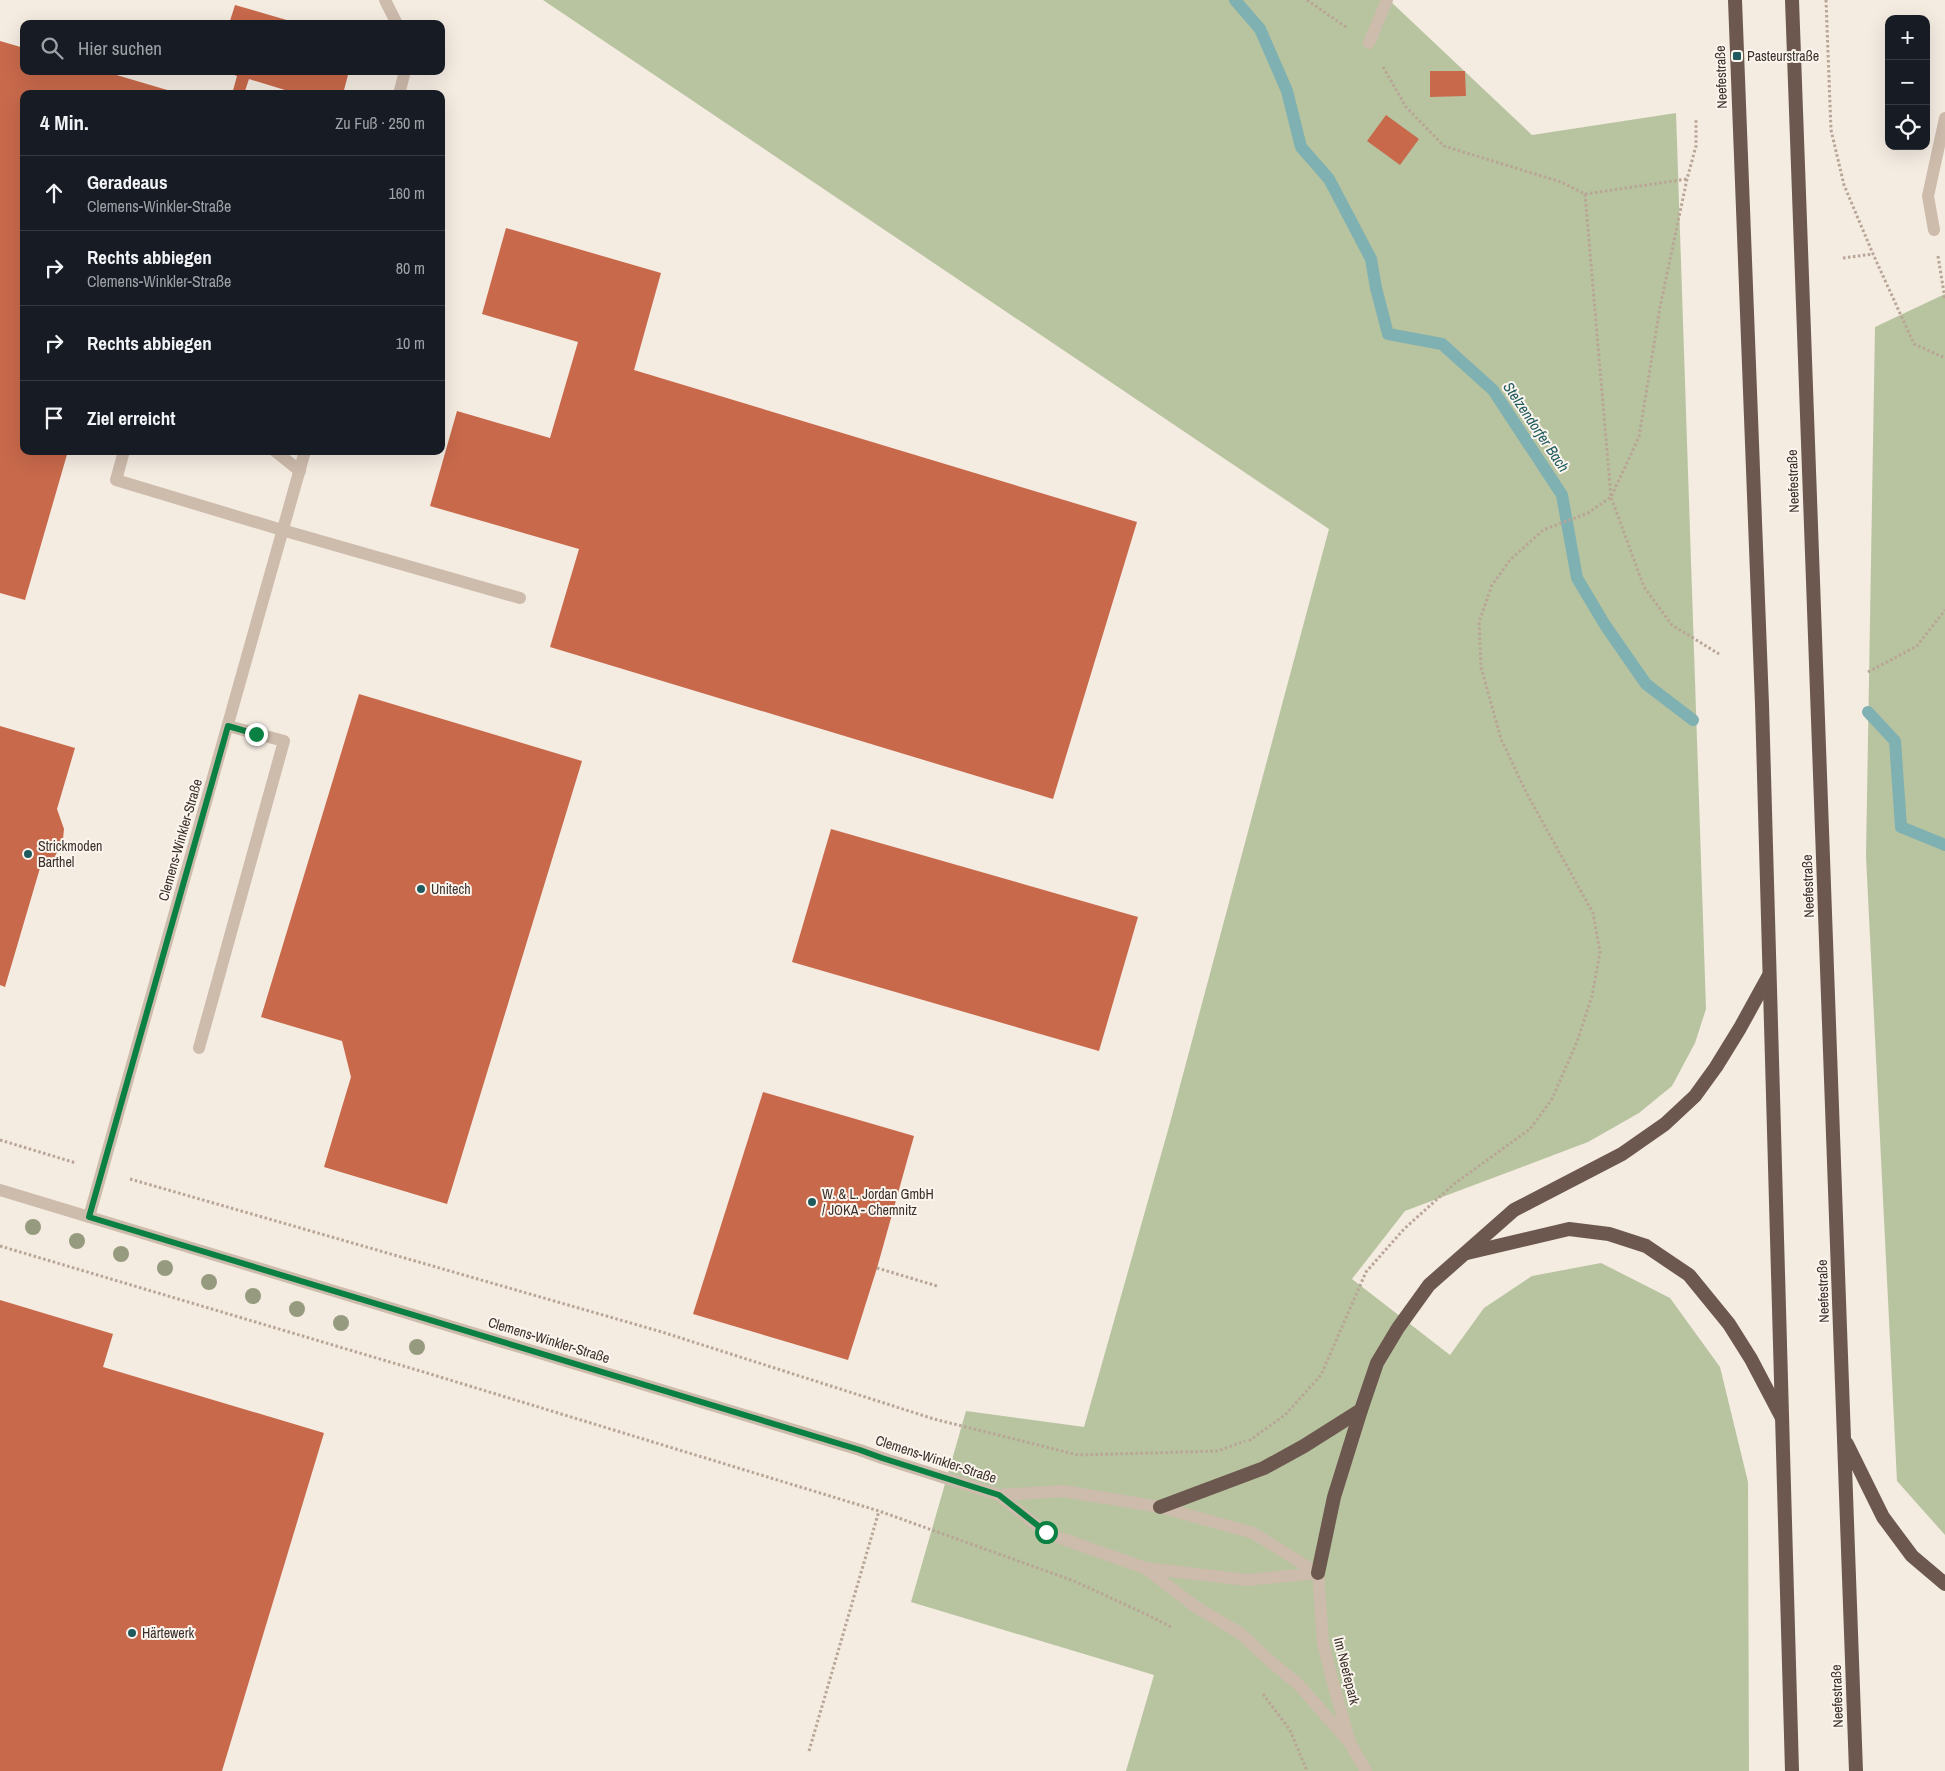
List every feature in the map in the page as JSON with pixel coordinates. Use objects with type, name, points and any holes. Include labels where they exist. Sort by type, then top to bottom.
[{"type":"highway","name":"Neefestraße","points":[[1734,0],[1762,704],[1792,1771]]},
{"type":"highway","name":"Neefestraße","points":[[1792,0],[1856,1771]]},
{"type":"highway","points":[[1318,1573],[1334,1497],[1377,1363],[1398,1328],[1428,1285],[1514,1210],[1622,1154],[1664,1124],[1695,1096],[1716,1067],[1769,977]]},
{"type":"highway","points":[[1464,1253],[1569,1229],[1609,1234],[1646,1246],[1689,1275],[1729,1324],[1751,1359],[1783,1421]]},
{"type":"highway","points":[[1160,1507],[1264,1468],[1304,1446],[1361,1410]]},
{"type":"highway","points":[[1844,1439],[1883,1517],[1912,1556],[1945,1584]]},
{"type":"street","points":[[386,0],[395,20]]},
{"type":"street","points":[[1369,42],[1387,0]]},
{"type":"street","points":[[400,90],[405,75]]},
{"type":"street","points":[[1934,230],[1928,196],[1945,118]]},
{"type":"street","points":[[123,455],[116,480],[520,598]]},
{"type":"street","points":[[280,455],[300,471]]},
{"type":"street","name":"Clemens-Winkler-Straße","points":[[89,1217],[304,455]]},
{"type":"street","points":[[199,1048],[284,741],[228,726]]},
{"type":"street","name":"Clemens-Winkler-Straße","points":[[0,1190],[851,1447],[999,1495],[1046,1532],[1144,1568],[1247,1580],[1318,1573]]},
{"type":"street","name":"Clemens-Winkler-Straße","points":[[999,1495],[1063,1490],[1160,1507],[1253,1533],[1318,1573]]},
{"type":"street","name":"Clemens-Winkler-Straße","points":[[1144,1568],[1196,1607],[1240,1633],[1298,1684],[1350,1743]]},
{"type":"street","name":"Im Neefepark","points":[[1318,1573],[1323,1643],[1350,1743],[1366,1771]]},
{"type":"path","points":[[1307,0],[1369,42],[1406,107],[1444,146],[1561,182],[1585,194],[1687,179]]},
{"type":"path","points":[[1826,0],[1831,130],[1844,185],[1914,344],[1945,358]]},
{"type":"path","points":[[0,1140],[662,1332],[934,1419],[1078,1455],[1218,1451],[1250,1440],[1285,1415],[1321,1375],[1366,1272],[1404,1229],[1454,1184],[1530,1129],[1552,1099],[1577,1042],[1592,996],[1600,952],[1592,913],[1527,794],[1505,747],[1481,667],[1479,622],[1492,584],[1510,560],[1543,530],[1588,512],[1611,497],[1639,437],[1660,308],[1687,179],[1696,146],[1696,119]]},
{"type":"path","points":[[1585,194],[1611,497],[1644,587],[1672,625],[1719,654]]},
{"type":"path","points":[[1934,230],[1945,300]]},
{"type":"path","points":[[1843,258],[1873,254]]},
{"type":"path","points":[[1868,672],[1917,646],[1945,610]]},
{"type":"path","points":[[0,1246],[427,1373],[879,1511],[1074,1582],[1176,1629]]},
{"type":"path","points":[[877,1268],[937,1286]]},
{"type":"path","points":[[1250,1440],[1264,1468]]},
{"type":"path","points":[[809,1751],[879,1511]]},
{"type":"path","points":[[1262,1693],[1290,1730],[1307,1771]]},
{"type":"green space","points":[[543,0],[1389,0],[1532,135],[1676,113],[1706,1009],[1695,1043],[1672,1086],[1639,1113],[1588,1142],[1405,1211],[1352,1279],[1450,1355],[1484,1308],[1532,1276],[1601,1263],[1670,1298],[1720,1367],[1748,1482],[1749,1771],[1126,1771],[1154,1675],[911,1602],[966,1411],[1084,1427],[1170,1123],[1329,529]]},
{"type":"green space","points":[[1945,294],[1945,1535],[1897,1481],[1866,856],[1875,327]]},
{"type":"building","points":[[235,5],[287,20],[230,20]]},
{"type":"building","points":[[0,41],[20,47],[20,75],[117,75],[167,90],[20,90],[20,455],[67,455],[25,600],[0,593]]},
{"type":"building","points":[[1430,71],[1465,71],[1466,96],[1430,97]]},
{"type":"building","points":[[234,75],[348,75],[344,90],[285,90],[249,79],[245,90],[233,90],[237,76]]},
{"type":"building","points":[[1386,115],[1419,139],[1400,165],[1367,141]]},
{"type":"building","points":[[506,228],[661,273],[634,370],[1137,522],[1053,799],[550,647],[579,549],[430,506],[457,411],[550,438],[578,342],[482,314]]},
{"type":"building","name":"Unitech","points":[[359,694],[582,761],[447,1204],[324,1167],[351,1077],[342,1041],[261,1017]]},
{"type":"building","name":"Strickmoden Barthel","points":[[0,726],[75,748],[57,809],[64,829],[63,839],[54,859],[40,868],[5,987],[0,985]]},
{"type":"building","points":[[831,829],[1138,917],[1099,1051],[792,962]]},
{"type":"building","name":"W. & L. Jordan GmbH / JOKA - Chemnitz","points":[[763,1092],[914,1136],[877,1268],[848,1360],[693,1314]]},
{"type":"building","name":"Härtewerk","points":[[0,1300],[113,1334],[103,1367],[324,1433],[222,1771],[0,1771]]},
{"type":"waterway","name":"Stelzendorfer Bach","points":[[1235,0],[1260,29],[1287,91],[1301,147],[1329,179],[1371,259],[1376,288],[1388,334],[1442,344],[1493,390],[1562,495],[1577,578],[1605,625],[1646,684],[1693,720]]},
{"type":"waterway","name":"Stelzendorfer Bach","points":[[1868,712],[1895,741],[1901,827],[1945,845]]},
{"type":"place","name":"Pasteurstraße","points":[[1737,56]]},
{"type":"place","name":"Strickmoden Barthel","points":[[28,854]]},
{"type":"place","name":"Unitech","points":[[421,889]]},
{"type":"place","name":"W. & L. Jordan GmbH / JOKA - Chemnitz","points":[[812,1202]]},
{"type":"place","name":"Härtewerk","points":[[132,1633]]},
{"type":"route","points":[[256,734],[228,726],[89,1217],[860,1450],[999,1495],[1046,1532]]}]
